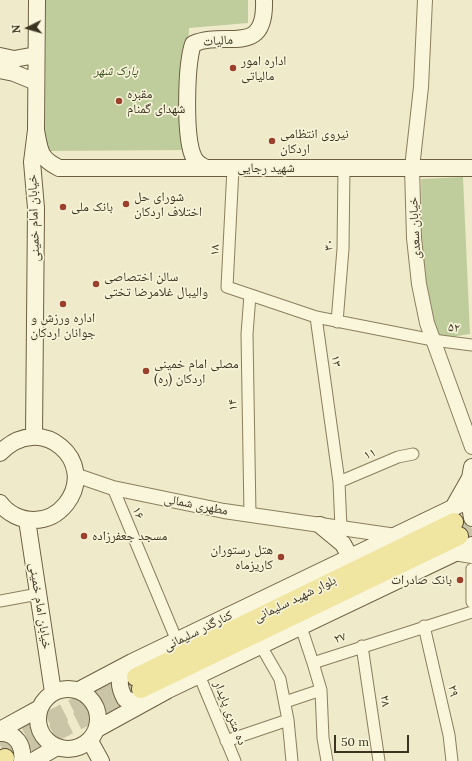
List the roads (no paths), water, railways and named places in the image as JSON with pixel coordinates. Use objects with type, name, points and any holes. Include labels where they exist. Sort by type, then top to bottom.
[{"type":"main road","name":"خیابان امام خمینی","points":[[34,436],[36,199],[32,162],[36,130],[37,0]]},
{"type":"main road","name":"مالیات","points":[[189,140],[189,69],[193,44],[201,40],[242,39],[254,35],[262,24],[264,0]]},
{"type":"main road","points":[[0,56],[14,58],[36,56]]},
{"type":"main road","points":[[0,70],[14,73],[36,82]]},
{"type":"main road","points":[[36,130],[40,153],[46,162],[59,168]]},
{"type":"main road","points":[[170,168],[183,156],[189,140]]},
{"type":"main road","points":[[189,140],[194,159],[198,164],[206,168]]},
{"type":"main road","points":[[36,199],[38,183],[46,175],[59,168]]},
{"type":"main road","name":"شهید رجایی","points":[[59,168],[472,168]]},
{"type":"main road","points":[[0,453],[8,444],[20,438],[34,436],[46,438],[57,443],[66,452],[72,462],[75,474],[74,487],[70,499],[62,509],[52,516],[40,520],[27,520],[14,516],[0,503]]},
{"type":"main road","points":[[460,528],[472,467]]},
{"type":"main road","points":[[470,496],[472,518]]},
{"type":"main road","name":"کنارگذر سلیمانی","points":[[80,690],[199,675],[454,553],[470,496]]},
{"type":"main road","name":"خیابان امام خمینی","points":[[27,520],[53,692]]},
{"type":"main road","points":[[320,525],[343,544],[350,557]]},
{"type":"main road","name":"کنارگذر سلیمانی","points":[[93,735],[177,641],[396,536],[460,528]]},
{"type":"main road","name":"بلوار شهید سلیمانی","points":[[139,682],[460,528]]},
{"type":"main road","points":[[33,761],[69,752],[81,747],[93,735],[99,719],[93,700],[80,690],[68,688],[53,692],[45,699],[40,708],[38,717],[43,735],[49,742],[69,752]]},
{"type":"main road","points":[[0,732],[40,708]]},
{"type":"main road","points":[[0,732],[12,735],[18,740],[22,747],[9,760]]},
{"type":"main road","points":[[93,735],[101,761]]},
{"type":"street","name":"خیابان سعدی","points":[[425,0],[421,87],[412,168],[414,238],[419,284],[427,323],[472,447]]},
{"type":"street","name":"۱۸","points":[[233,168],[227,287],[316,318]]},
{"type":"street","name":"۳۰","points":[[338,322],[343,249],[344,168]]},
{"type":"street","name":"۱۴","points":[[250,295],[247,334],[250,515]]},
{"type":"street","points":[[316,318],[433,340]]},
{"type":"street","name":"۱۳","points":[[316,318],[339,482],[341,528]]},
{"type":"street","name":"۵۲","points":[[433,340],[472,345]]},
{"type":"street","name":"۱۱","points":[[339,482],[398,457],[413,454]]},
{"type":"street","name":"مطهری شمالی","points":[[75,474],[113,488],[250,515],[396,536]]},
{"type":"street","name":"۱۶","points":[[113,488],[177,641]]},
{"type":"street","points":[[454,553],[472,556]]},
{"type":"street","points":[[472,570],[472,602]]},
{"type":"street","points":[[0,602],[38,594]]},
{"type":"street","name":"۲۷","points":[[313,663],[424,626],[472,612]]},
{"type":"street","points":[[301,626],[321,690],[323,738],[327,761]]},
{"type":"street","name":"۲۹","points":[[424,626],[449,735],[452,761]]},
{"type":"street","points":[[261,646],[280,678],[288,720],[292,761]]},
{"type":"street","name":"۲۸","points":[[362,646],[379,761]]},
{"type":"street","name":"ده متری پایدار","points":[[199,675],[234,761]]},
{"type":"street","points":[[285,702],[321,690]]},
{"type":"street","points":[[226,741],[288,720]]},
{"type":"tunnel","points":[[459,536],[472,529]]},
{"type":"tunnel","points":[[0,745],[133,678]]},
{"type":"tunnel","points":[[5,758],[138,690]]},
{"type":"place","name":"اداره امور مالیاتی","points":[[233,68]]},
{"type":"place","name":"مقبره شهدای گمنام","points":[[119,101]]},
{"type":"place","name":"نیروی انتظامی اردکان","points":[[272,141]]},
{"type":"place","name":"شورای حل اختلاف اردکان","points":[[126,204]]},
{"type":"place","name":"بانک ملی","points":[[63,207]]},
{"type":"place","name":"سالن اختصاصی والیبال غلامرضا تختی","points":[[96,284]]},
{"type":"place","name":"اداره ورزش و جوانان اردکان","points":[[63,304]]},
{"type":"place","name":"مصلی امام خمینی (ره) اردکان","points":[[146,371]]},
{"type":"place","name":"مسجد جعفرزاده","points":[[84,536]]},
{"type":"place","name":"هتل رستوران کاریزماه","points":[[281,557]]},
{"type":"place","name":"بانک صادرات","points":[[460,580]]},
{"type":"park label","name":"پارک شهر","points":[[116,71]]}]
